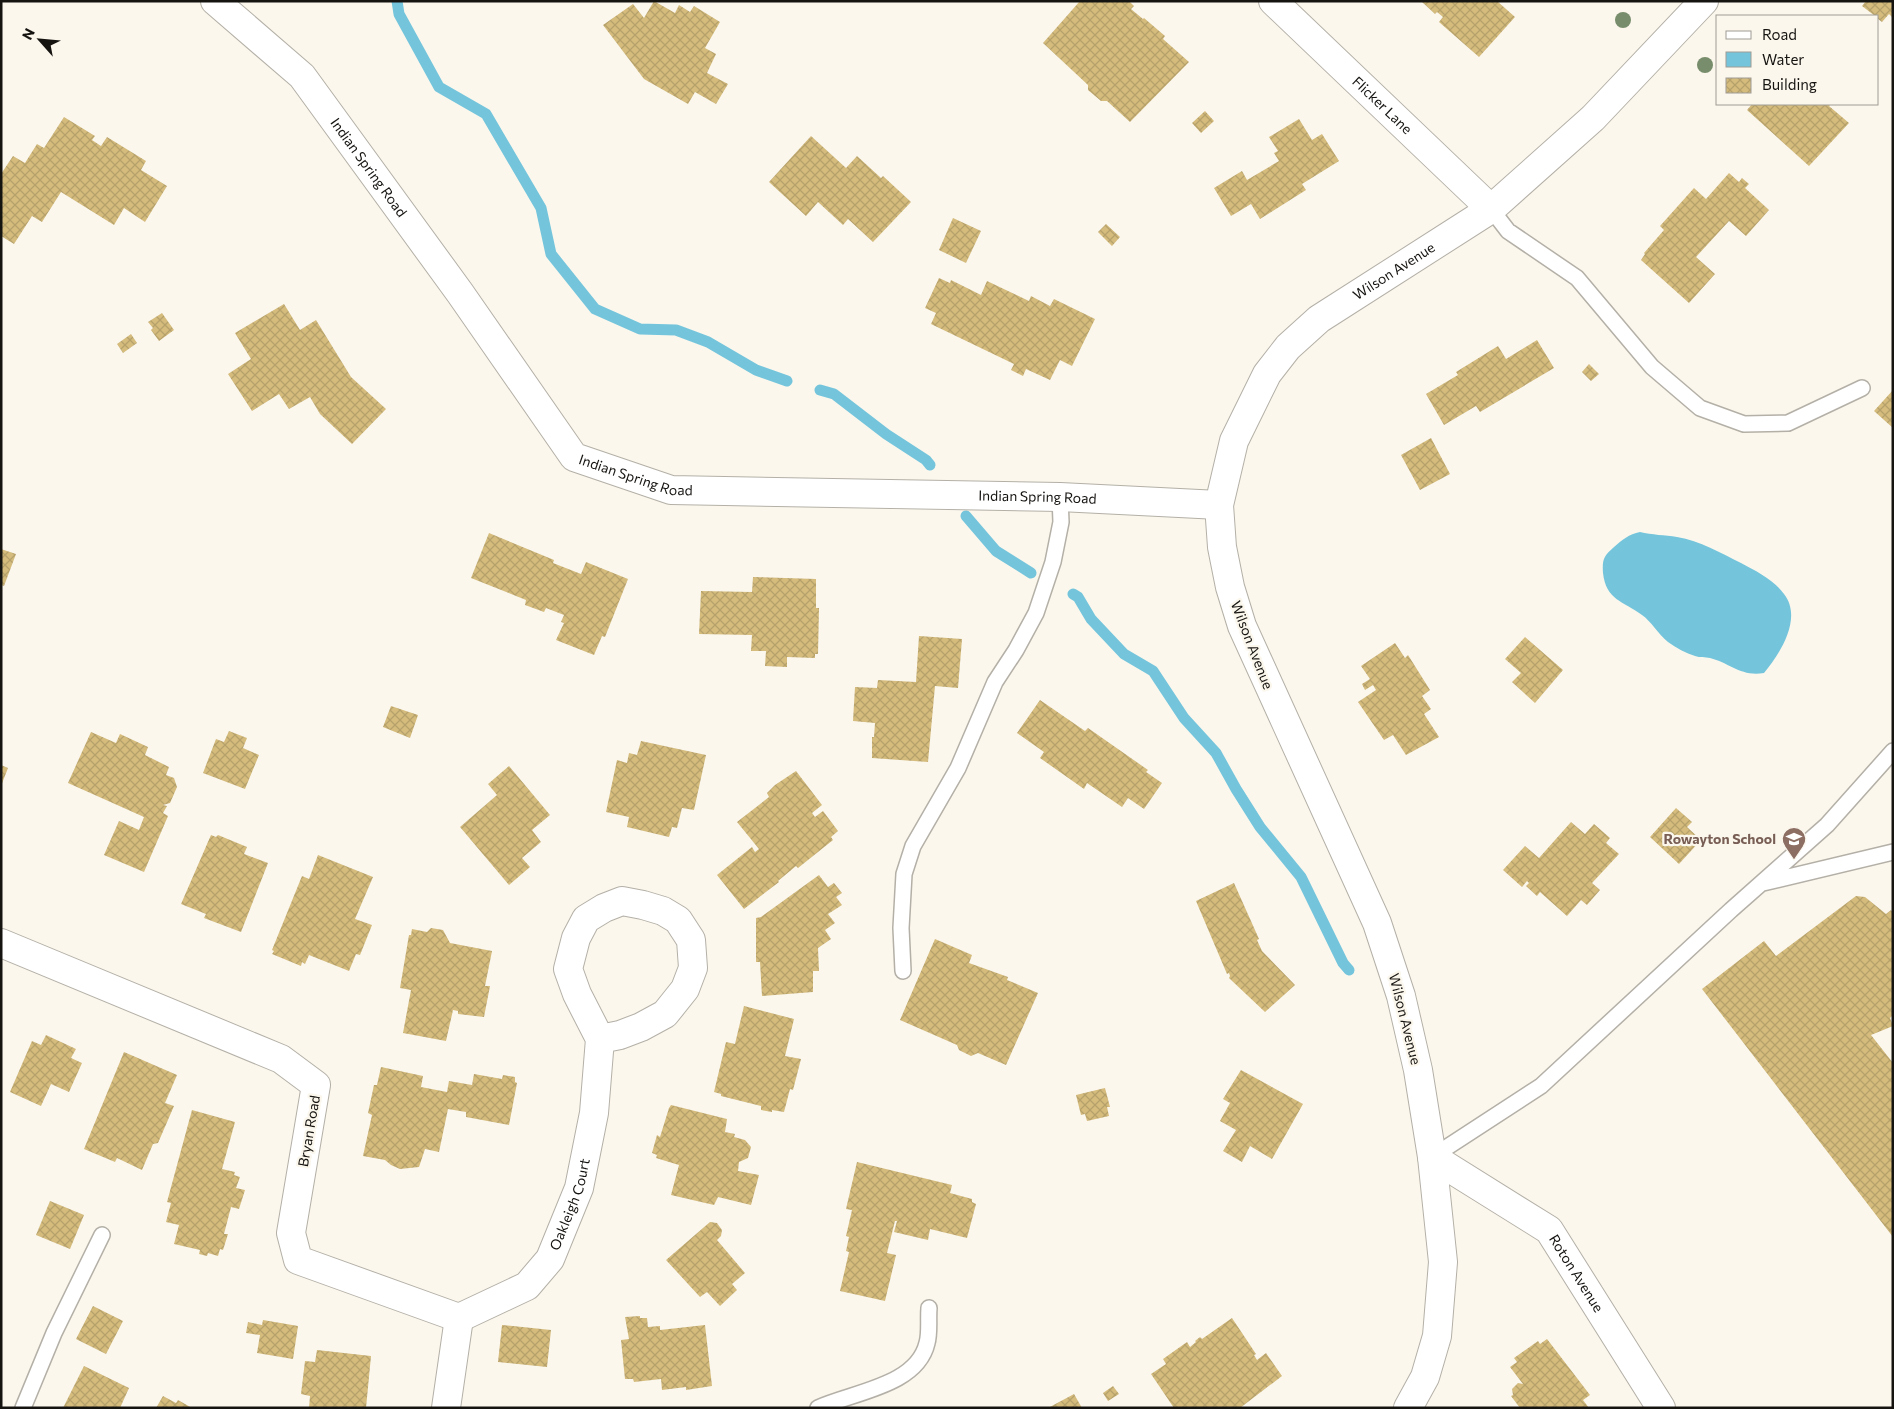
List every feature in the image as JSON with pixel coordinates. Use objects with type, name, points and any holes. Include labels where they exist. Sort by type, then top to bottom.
[{"type":"street","name":"Indian Spring Road","points":[[215,1],[302,76],[460,293],[574,457],[671,490],[1060,497],[1219,505]]},
{"type":"street","name":"Flicker Lane","points":[[1273,1],[1491,209]]},
{"type":"street","name":"Wilson Avenue","points":[[1408,1408],[1426,1377],[1437,1336],[1443,1262],[1432,1156],[1418,1070],[1401,996],[1377,923],[1242,626],[1230,587],[1222,547],[1219,505],[1234,441],[1267,374],[1288,347],[1319,319],[1491,209],[1593,118],[1704,1]]},
{"type":"street","points":[[622,901],[643,904],[663,911],[678,920],[691,940],[693,968],[685,988],[665,1014],[641,1027],[620,1035],[600,1039],[577,994],[568,969],[576,938],[586,919],[604,908],[622,901]]},
{"type":"street","name":"Bryan Road","points":[[1,943],[281,1059],[316,1085],[291,1233],[298,1260],[459,1318]]},
{"type":"street","name":"Oakleigh Court","points":[[459,1318],[528,1286],[550,1259],[579,1188],[594,1113],[600,1039]]},
{"type":"street","name":"Roton Avenue","points":[[1432,1156],[1549,1230],[1661,1408]]},
{"type":"street","points":[[446,1408],[459,1318]]},
{"type":"lane","points":[[1491,209],[1508,231],[1577,278],[1652,367],[1700,408],[1744,424],[1788,424],[1862,388]]},
{"type":"lane","points":[[903,972],[901,928],[904,874],[913,846],[958,768],[995,682],[1016,650],[1036,613],[1054,562],[1061,522],[1060,497]]},
{"type":"lane","points":[[1432,1156],[1541,1086],[1827,825],[1893,751]]},
{"type":"lane","points":[[1762,883],[1893,852]]},
{"type":"lane","points":[[23,1408],[54,1333],[102,1235]]},
{"type":"lane","points":[[818,1408],[883,1384],[910,1371],[921,1359],[927,1342],[929,1308]]},
{"type":"water","points":[[1640,532],[1677,537],[1702,544],[1759,573],[1780,589],[1789,604],[1791,614],[1790,625],[1777,656],[1764,673],[1749,673],[1717,660],[1697,657],[1681,650],[1664,639],[1635,610],[1616,599],[1605,582],[1603,573],[1604,558],[1623,540],[1632,534]]},
{"type":"building","points":[[654,1],[675,13],[679,5],[690,12],[694,6],[720,22],[705,48],[716,54],[707,73],[728,84],[716,104],[695,92],[688,104],[644,79],[603,25],[633,4],[644,18]]},
{"type":"building","points":[[1080,1],[1129,1],[1134,6],[1131,9],[1165,36],[1163,39],[1189,62],[1130,122],[1107,101],[1101,101],[1088,90],[1088,85],[1043,43]]},
{"type":"building","points":[[1421,1],[1497,1],[1515,17],[1479,57],[1439,22],[1443,17],[1437,12],[1435,14]]},
{"type":"building","points":[[1866,1],[1893,1],[1893,18],[1889,14],[1882,22],[1879,20],[1879,15],[1874,15],[1862,6]]},
{"type":"building","points":[[1751,105],[1830,105],[1849,123],[1809,166],[1747,110]]},
{"type":"building","points":[[1205,111],[1214,121],[1201,133],[1192,123]]},
{"type":"building","points":[[64,117],[95,136],[92,140],[101,146],[107,137],[146,161],[141,170],[167,186],[145,222],[124,208],[114,225],[61,192],[42,222],[32,216],[14,244],[1,236],[1,174],[13,156],[25,163],[37,144],[44,148]]},
{"type":"building","points":[[1299,119],[1312,140],[1322,134],[1339,161],[1302,184],[1306,190],[1260,219],[1251,204],[1231,216],[1214,188],[1242,171],[1247,180],[1279,161],[1274,153],[1278,151],[1269,137]]},
{"type":"building","points":[[811,136],[846,168],[857,156],[881,178],[883,176],[911,202],[873,242],[848,219],[843,225],[818,202],[806,216],[769,182]]},
{"type":"building","points":[[1729,173],[1739,182],[1742,178],[1749,184],[1745,188],[1769,210],[1746,236],[1729,221],[1696,257],[1715,274],[1689,303],[1641,260],[1644,253],[1664,230],[1660,226],[1694,188],[1706,199]]},
{"type":"building","points":[[953,218],[981,231],[966,263],[939,250]]},
{"type":"building","points":[[1106,224],[1120,237],[1112,246],[1098,232]]},
{"type":"building","points":[[939,278],[950,283],[951,280],[981,295],[987,281],[1029,301],[1031,296],[1050,306],[1054,299],[1095,319],[1072,366],[1060,360],[1050,380],[1026,369],[1023,376],[1011,370],[1014,364],[931,324],[936,313],[925,308]]},
{"type":"building","points":[[284,304],[300,330],[316,320],[351,377],[386,409],[352,444],[320,414],[310,397],[289,409],[279,394],[252,411],[228,374],[251,359],[235,333]]},
{"type":"building","points":[[162,313],[174,330],[159,341],[148,322]]},
{"type":"building","points":[[131,334],[137,343],[123,353],[117,344]]},
{"type":"building","points":[[1537,340],[1554,368],[1480,412],[1476,406],[1444,425],[1426,394],[1458,375],[1456,372],[1498,346],[1506,359]]},
{"type":"building","points":[[1589,364],[1599,374],[1591,381],[1582,372]]},
{"type":"building","points":[[1893,390],[1893,428],[1874,411]]},
{"type":"building","points":[[1431,438],[1450,474],[1420,490],[1401,455]]},
{"type":"building","points":[[489,533],[554,560],[553,563],[581,574],[586,562],[628,579],[605,637],[602,636],[594,655],[556,640],[564,623],[561,622],[564,615],[546,608],[544,612],[525,605],[526,600],[471,578]]},
{"type":"building","points":[[1,549],[16,554],[4,586],[1,585]]},
{"type":"building","points":[[753,577],[816,579],[816,608],[819,608],[818,654],[815,654],[815,658],[787,657],[787,667],[765,666],[766,651],[751,651],[752,635],[699,634],[701,591],[752,592]]},
{"type":"building","points":[[919,636],[962,639],[958,688],[935,686],[928,762],[872,758],[872,737],[874,737],[875,723],[853,721],[855,687],[877,688],[878,680],[916,682]]},
{"type":"building","points":[[1525,637],[1563,670],[1535,703],[1512,682],[1521,673],[1505,659]]},
{"type":"building","points":[[1395,643],[1405,658],[1408,655],[1430,690],[1422,696],[1431,709],[1424,714],[1439,737],[1406,755],[1393,735],[1384,740],[1358,702],[1376,690],[1373,685],[1365,690],[1362,684],[1370,679],[1361,666]]},
{"type":"building","points":[[1040,700],[1085,731],[1088,728],[1148,770],[1146,772],[1162,783],[1144,809],[1128,798],[1122,807],[1087,783],[1084,789],[1040,758],[1044,752],[1017,733]]},
{"type":"building","points":[[391,706],[418,715],[410,738],[383,727]]},
{"type":"building","points":[[229,731],[247,738],[243,748],[259,755],[245,789],[203,773],[216,739],[224,742]]},
{"type":"building","points":[[91,732],[116,743],[120,734],[148,747],[145,755],[169,767],[166,775],[174,778],[177,787],[170,803],[163,805],[167,806],[163,813],[168,816],[144,872],[104,855],[119,821],[139,830],[144,817],[68,783]]},
{"type":"building","points":[[641,741],[706,755],[694,810],[682,808],[677,828],[672,827],[669,837],[627,827],[629,817],[606,812],[617,760],[627,763],[629,753],[637,755]]},
{"type":"building","points":[[1,765],[8,768],[1,786]]},
{"type":"building","points":[[509,766],[550,815],[532,830],[541,842],[522,858],[530,867],[509,885],[460,827],[497,795],[488,784]]},
{"type":"building","points":[[796,771],[822,805],[812,813],[815,817],[823,811],[838,831],[831,837],[833,840],[798,868],[796,866],[744,909],[717,875],[752,847],[755,852],[759,849],[737,822],[769,797],[767,793],[775,785]]},
{"type":"building","points":[[1676,808],[1692,822],[1687,827],[1701,840],[1679,864],[1650,837]]},
{"type":"building","points":[[1571,822],[1585,834],[1594,824],[1610,838],[1606,843],[1619,854],[1592,883],[1600,890],[1587,905],[1581,900],[1567,916],[1540,892],[1537,896],[1526,886],[1529,883],[1527,881],[1522,887],[1503,870],[1525,846],[1539,858]]},
{"type":"building","points":[[211,835],[216,837],[218,835],[247,847],[244,854],[268,863],[241,932],[204,918],[206,914],[181,904]]},
{"type":"building","points":[[318,855],[373,877],[355,919],[372,925],[360,955],[356,954],[349,971],[309,955],[305,964],[302,962],[301,966],[272,954],[302,876],[309,879]]},
{"type":"building","points":[[819,875],[828,887],[834,883],[842,893],[836,897],[842,905],[828,914],[835,923],[825,930],[831,939],[818,948],[819,971],[813,971],[813,992],[762,996],[760,962],[756,962],[756,918],[761,917]]},
{"type":"building","points":[[1234,883],[1259,939],[1257,940],[1262,951],[1295,985],[1265,1012],[1229,978],[1229,973],[1227,974],[1196,901]]},
{"type":"building","points":[[1856,896],[1865,897],[1886,914],[1891,910],[1893,913],[1893,1015],[1890,1018],[1893,1026],[1871,1035],[1893,1063],[1893,1237],[1702,989],[1764,941],[1776,956]]},
{"type":"building","points":[[431,928],[443,930],[450,943],[492,951],[485,986],[490,986],[484,1017],[458,1014],[458,1011],[453,1010],[446,1041],[403,1033],[411,990],[400,988],[409,935],[411,935],[412,929],[427,932]]},
{"type":"building","points":[[935,939],[972,955],[969,963],[1008,977],[1007,980],[1038,993],[1006,1065],[978,1053],[971,1056],[959,1050],[957,1045],[900,1020]]},
{"type":"building","points":[[744,1006],[794,1019],[785,1056],[801,1059],[793,1090],[790,1089],[784,1112],[761,1110],[761,1106],[721,1096],[721,1094],[714,1092],[726,1042],[735,1044]]},
{"type":"building","points":[[46,1035],[76,1049],[71,1058],[82,1063],[69,1092],[51,1084],[41,1106],[10,1092],[32,1041],[41,1045]]},
{"type":"building","points":[[124,1052],[177,1075],[165,1103],[174,1106],[158,1143],[153,1144],[142,1170],[117,1158],[115,1162],[84,1149]]},
{"type":"building","points":[[381,1067],[423,1076],[421,1087],[447,1092],[449,1081],[472,1085],[474,1074],[502,1079],[503,1075],[515,1077],[515,1082],[517,1083],[509,1125],[466,1117],[466,1112],[448,1109],[439,1152],[425,1149],[419,1167],[400,1169],[385,1160],[363,1156],[372,1115],[368,1113],[374,1085],[377,1085]]},
{"type":"building","points":[[1241,1070],[1303,1104],[1272,1159],[1250,1146],[1242,1162],[1223,1151],[1236,1130],[1220,1121],[1230,1103],[1223,1099]]},
{"type":"building","points":[[1105,1088],[1110,1107],[1107,1107],[1109,1116],[1087,1121],[1085,1114],[1081,1115],[1076,1095]]},
{"type":"building","points":[[671,1105],[727,1119],[725,1132],[735,1134],[734,1137],[745,1140],[751,1147],[748,1158],[739,1162],[738,1171],[759,1175],[751,1205],[718,1197],[714,1205],[671,1195],[679,1165],[656,1158],[657,1155],[652,1153],[657,1135],[660,1137]]},
{"type":"building","points":[[192,1110],[235,1122],[222,1169],[235,1172],[234,1175],[240,1177],[236,1188],[245,1190],[239,1209],[231,1207],[224,1234],[228,1234],[223,1250],[220,1249],[218,1256],[208,1253],[207,1256],[199,1254],[200,1250],[174,1244],[179,1225],[166,1222],[171,1203],[167,1202]]},
{"type":"building","points":[[857,1162],[952,1185],[950,1193],[972,1199],[972,1202],[976,1204],[967,1238],[930,1229],[928,1240],[894,1232],[897,1221],[895,1221],[887,1253],[896,1255],[885,1301],[840,1291],[849,1252],[846,1251],[849,1237],[846,1236],[852,1210],[846,1209]]},
{"type":"building","points":[[50,1201],[84,1215],[70,1249],[36,1235]]},
{"type":"building","points":[[710,1222],[717,1223],[722,1230],[721,1236],[717,1240],[745,1273],[732,1284],[737,1290],[720,1306],[707,1292],[700,1297],[666,1260]]},
{"type":"building","points":[[93,1306],[123,1321],[106,1354],[76,1339]]},
{"type":"building","points":[[640,1316],[640,1318],[647,1318],[648,1327],[660,1326],[660,1330],[705,1325],[712,1386],[686,1390],[686,1387],[662,1390],[661,1379],[634,1382],[633,1379],[625,1379],[621,1340],[629,1339],[625,1317]]},
{"type":"building","points":[[1232,1318],[1256,1354],[1254,1355],[1257,1360],[1266,1353],[1282,1376],[1240,1408],[1174,1408],[1151,1374],[1166,1364],[1163,1359],[1187,1342],[1190,1347],[1200,1337],[1202,1339]]},
{"type":"building","points":[[263,1320],[298,1326],[293,1359],[257,1353],[260,1335],[246,1333],[248,1322],[262,1325]]},
{"type":"building","points":[[502,1325],[551,1330],[547,1367],[498,1362]]},
{"type":"building","points":[[1547,1339],[1590,1395],[1583,1400],[1589,1408],[1520,1408],[1511,1396],[1513,1395],[1512,1389],[1518,1383],[1523,1384],[1510,1367],[1517,1362],[1514,1358],[1538,1341],[1540,1344]]},
{"type":"building","points":[[317,1350],[371,1356],[366,1408],[309,1408],[310,1396],[301,1394],[305,1361],[315,1362]]},
{"type":"building","points":[[84,1366],[129,1388],[120,1408],[63,1408]]},
{"type":"building","points":[[1113,1386],[1119,1394],[1108,1401],[1103,1393]]},
{"type":"building","points":[[1074,1394],[1082,1408],[1048,1408]]},
{"type":"building","points":[[163,1396],[176,1403],[178,1400],[192,1408],[156,1408]]},
{"type":"waterway","points":[[397,1],[399,14],[439,87],[486,114],[541,208],[551,254],[595,309],[640,329],[676,330],[708,342],[756,370],[787,381]]},
{"type":"waterway","points":[[820,390],[834,394],[886,434],[926,460],[930,465]]},
{"type":"waterway","points":[[966,516],[996,551],[1031,573]]},
{"type":"waterway","points":[[1073,594],[1078,597],[1091,619],[1124,654],[1153,671],[1184,718],[1216,753],[1260,827],[1301,877],[1343,963],[1349,970]]},
{"type":"place","name":"Rowayton School","points":[[1794,860]]}]
